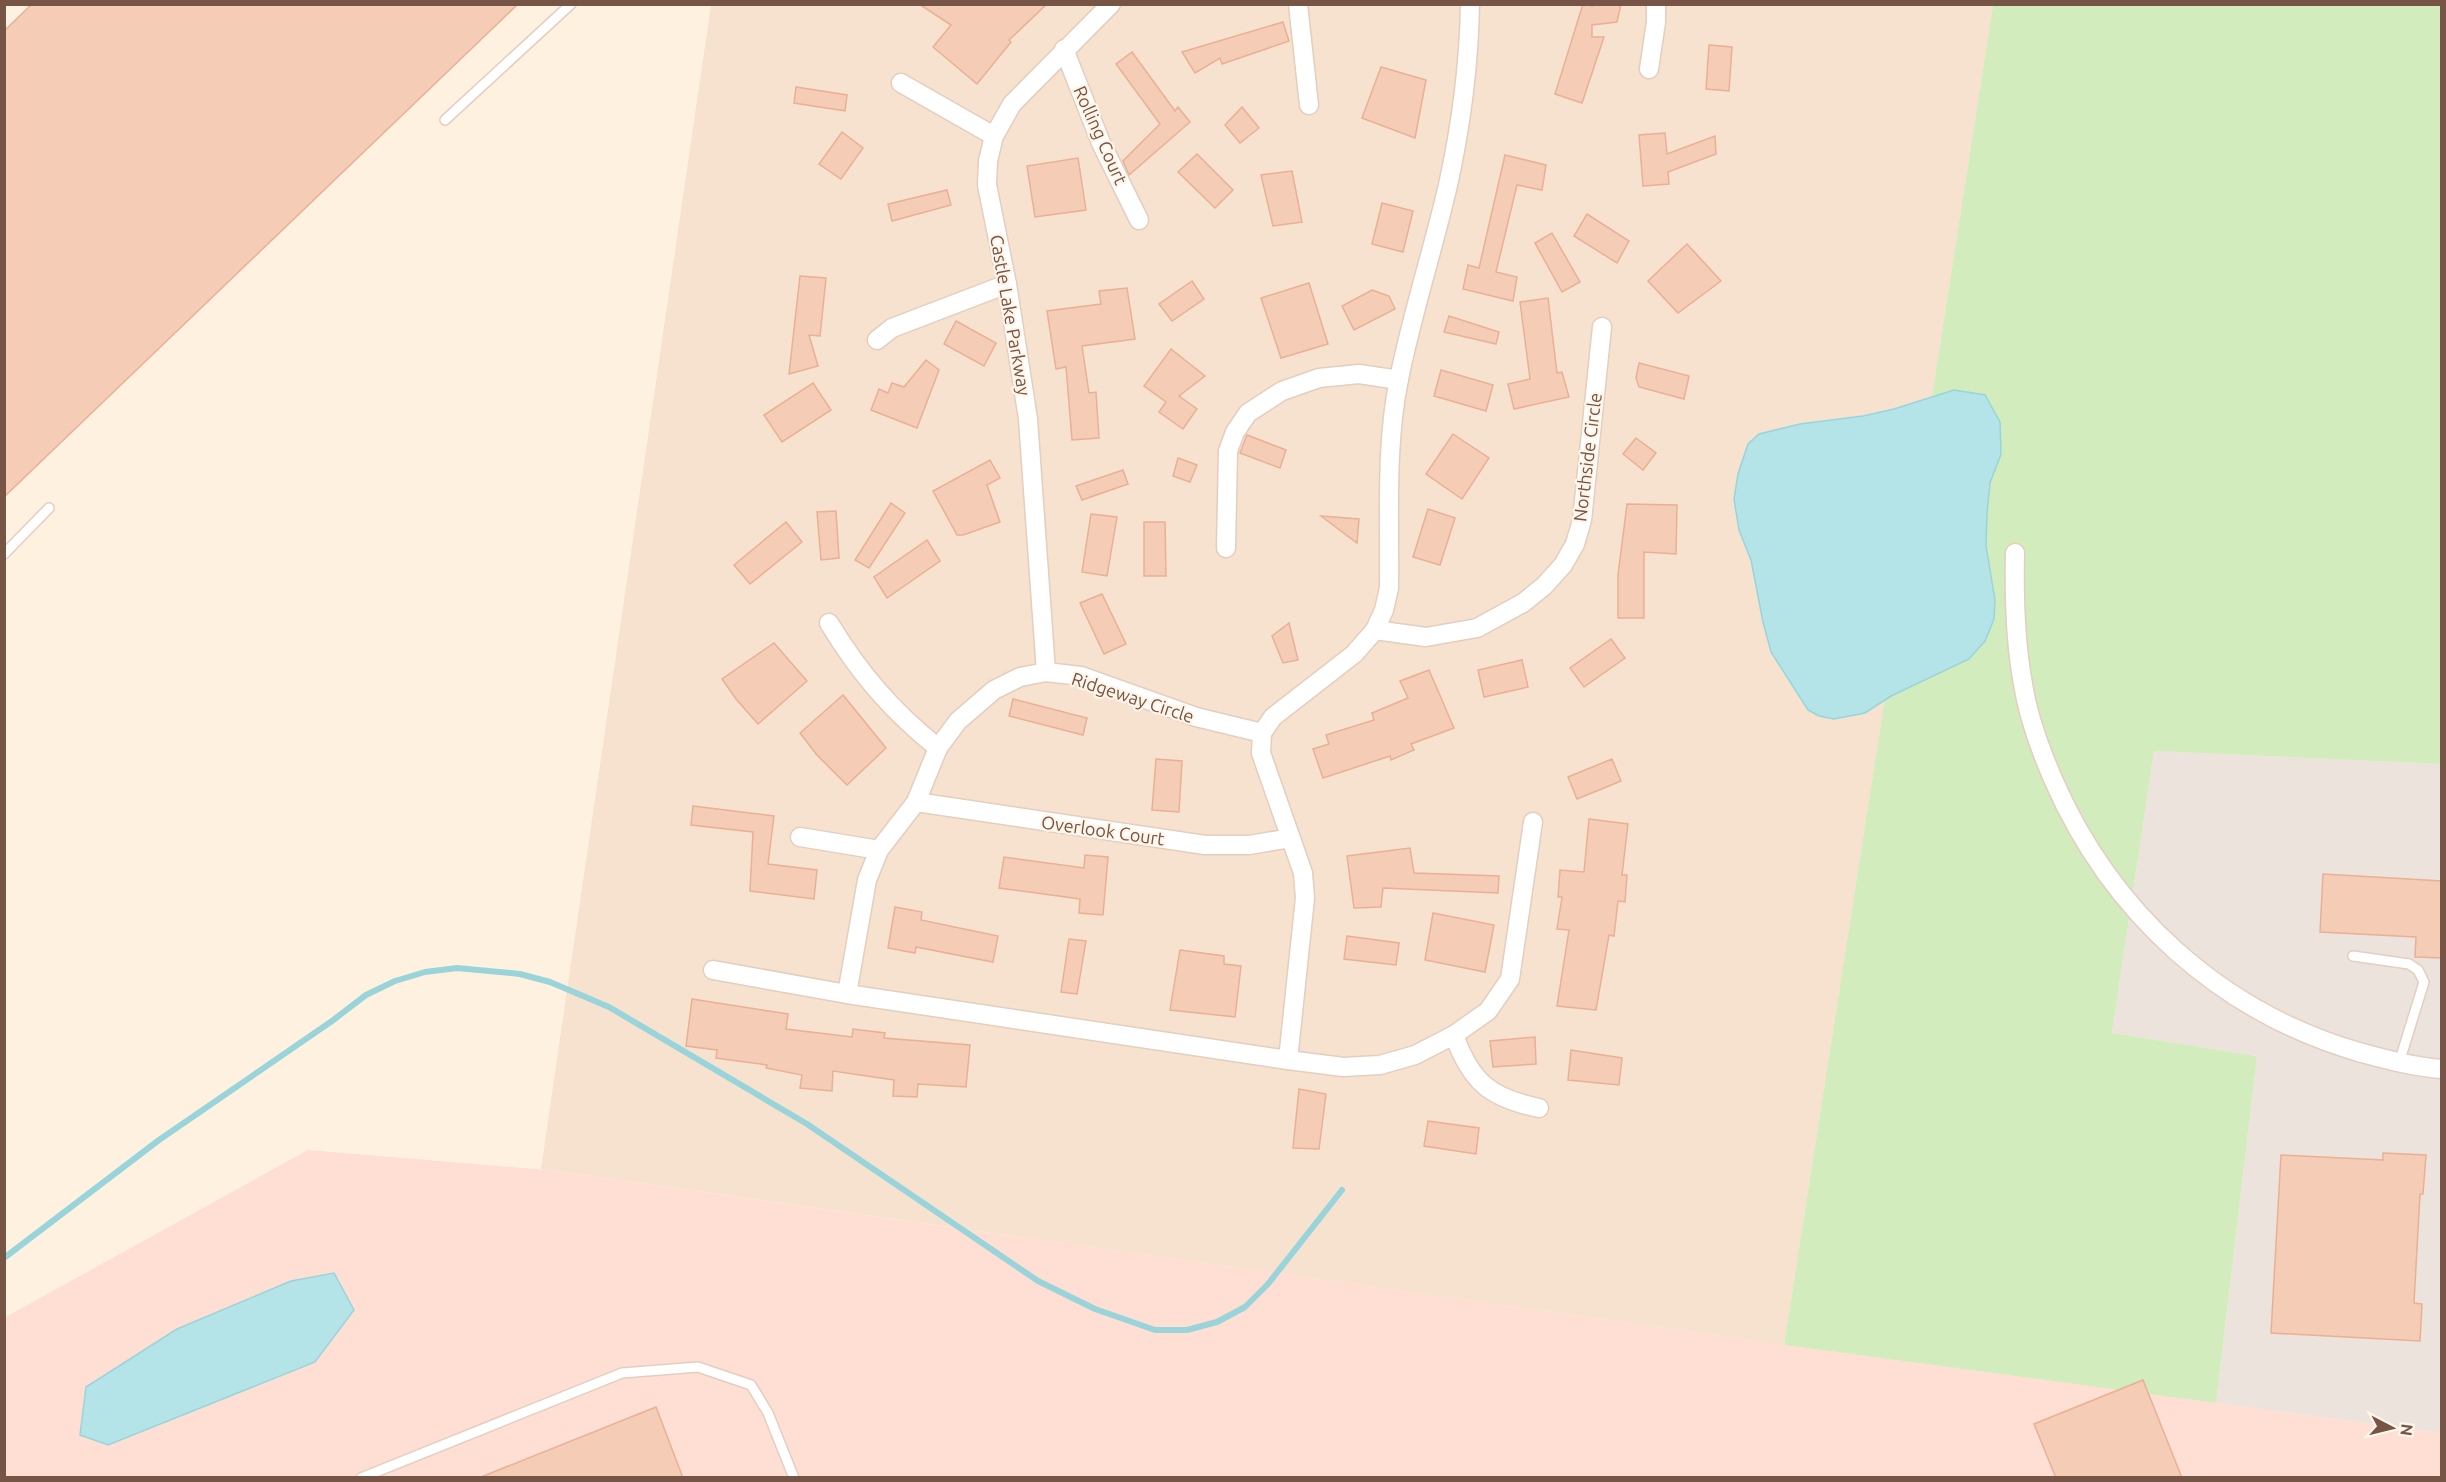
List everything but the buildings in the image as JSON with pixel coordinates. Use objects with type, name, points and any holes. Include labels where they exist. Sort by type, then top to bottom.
[{"type":"street","name":"Castle Lake Parkway","points":[[1046,672],[1028,419],[1007,284],[987,185],[988,161],[994,135],[1012,104],[1111,4]]},
{"type":"street","points":[[1298,4],[1309,105]]},
{"type":"street","points":[[1288,1060],[1305,898],[1303,873],[1261,753],[1262,733],[1272,717],[1354,654],[1375,630],[1384,610],[1389,588],[1392,439],[1399,380],[1448,185],[1460,125],[1470,33],[1470,4]]},
{"type":"street","points":[[1648,69],[1656,22],[1656,4]]},
{"type":"street","name":"Rolling Court","points":[[1065,49],[1101,143],[1139,220]]},
{"type":"street","points":[[901,83],[994,135]]},
{"type":"street","points":[[877,340],[892,328],[1007,284]]},
{"type":"street","name":"Northside Circle","points":[[1375,630],[1426,637],[1478,628],[1523,603],[1544,586],[1563,565],[1575,544],[1582,520],[1602,327]]},
{"type":"street","points":[[1226,548],[1228,451],[1235,432],[1248,413],[1282,391],[1319,378],[1359,374],[1399,380]]},
{"type":"street","points":[[2015,553],[2014,620],[2023,686],[2045,761],[2067,812],[2102,869],[2144,921],[2193,967],[2241,1001],[2323,1042],[2411,1066],[2442,1069]]},
{"type":"street","points":[[829,623],[845,650],[873,688],[906,722],[938,748]]},
{"type":"street","name":"Ridgeway Circle","points":[[847,994],[867,880],[879,850],[916,802],[938,748],[958,721],[994,690],[1020,677],[1046,672],[1081,676],[1196,717],[1262,733]]},
{"type":"street","name":"Overlook Court","points":[[916,802],[1205,845],[1249,845],[1291,838]]},
{"type":"street","points":[[713,970],[847,994],[1288,1060],[1343,1067],[1380,1065],[1415,1056],[1454,1035],[1488,1011],[1510,979],[1533,822]]},
{"type":"street","points":[[800,837],[879,850]]},
{"type":"street","points":[[1454,1035],[1463,1061],[1484,1087],[1511,1103],[1539,1108]]},
{"type":"lane","points":[[445,120],[571,4]]},
{"type":"lane","points":[[4,554],[49,508]]},
{"type":"lane","points":[[2353,956],[2409,964],[2418,970],[2424,982],[2398,1063]]},
{"type":"lane","points":[[361,1478],[622,1373],[698,1367],[751,1385],[768,1413],[794,1478]]},
{"type":"shaded area","points":[[711,5],[1993,5],[1784,1345],[541,1169]]},
{"type":"shaded area","points":[[2441,750],[2441,1433],[2216,1403],[2257,1056],[2112,1033],[2154,751],[2440,764]]},
{"type":"shaded area","points":[[308,1150],[547,1170],[1784,1345],[2441,1433],[2441,1477],[5,1477],[4,1318]]},
{"type":"green space","points":[[1993,5],[2441,5],[2440,764],[2154,751],[2112,1033],[2257,1056],[2216,1403],[1784,1345]]},
{"type":"water","points":[[1954,390],[1985,395],[2000,422],[2001,454],[1990,483],[1986,546],[1995,600],[1994,619],[1985,641],[1969,659],[1891,696],[1865,713],[1834,719],[1819,716],[1808,710],[1771,652],[1763,622],[1751,560],[1739,530],[1734,499],[1738,474],[1748,444],[1759,434],[1800,424],[1863,416]]},
{"type":"water","points":[[334,1273],[354,1310],[315,1362],[108,1445],[80,1435],[86,1387],[177,1329],[291,1281]]},
{"type":"waterway","points":[[4,1258],[159,1140],[366,995],[395,981],[425,972],[457,968],[520,974],[550,982],[609,1007],[807,1124],[1038,1281],[1095,1309],[1155,1330],[1187,1330],[1217,1322],[1245,1307],[1268,1284],[1342,1190]]}]
